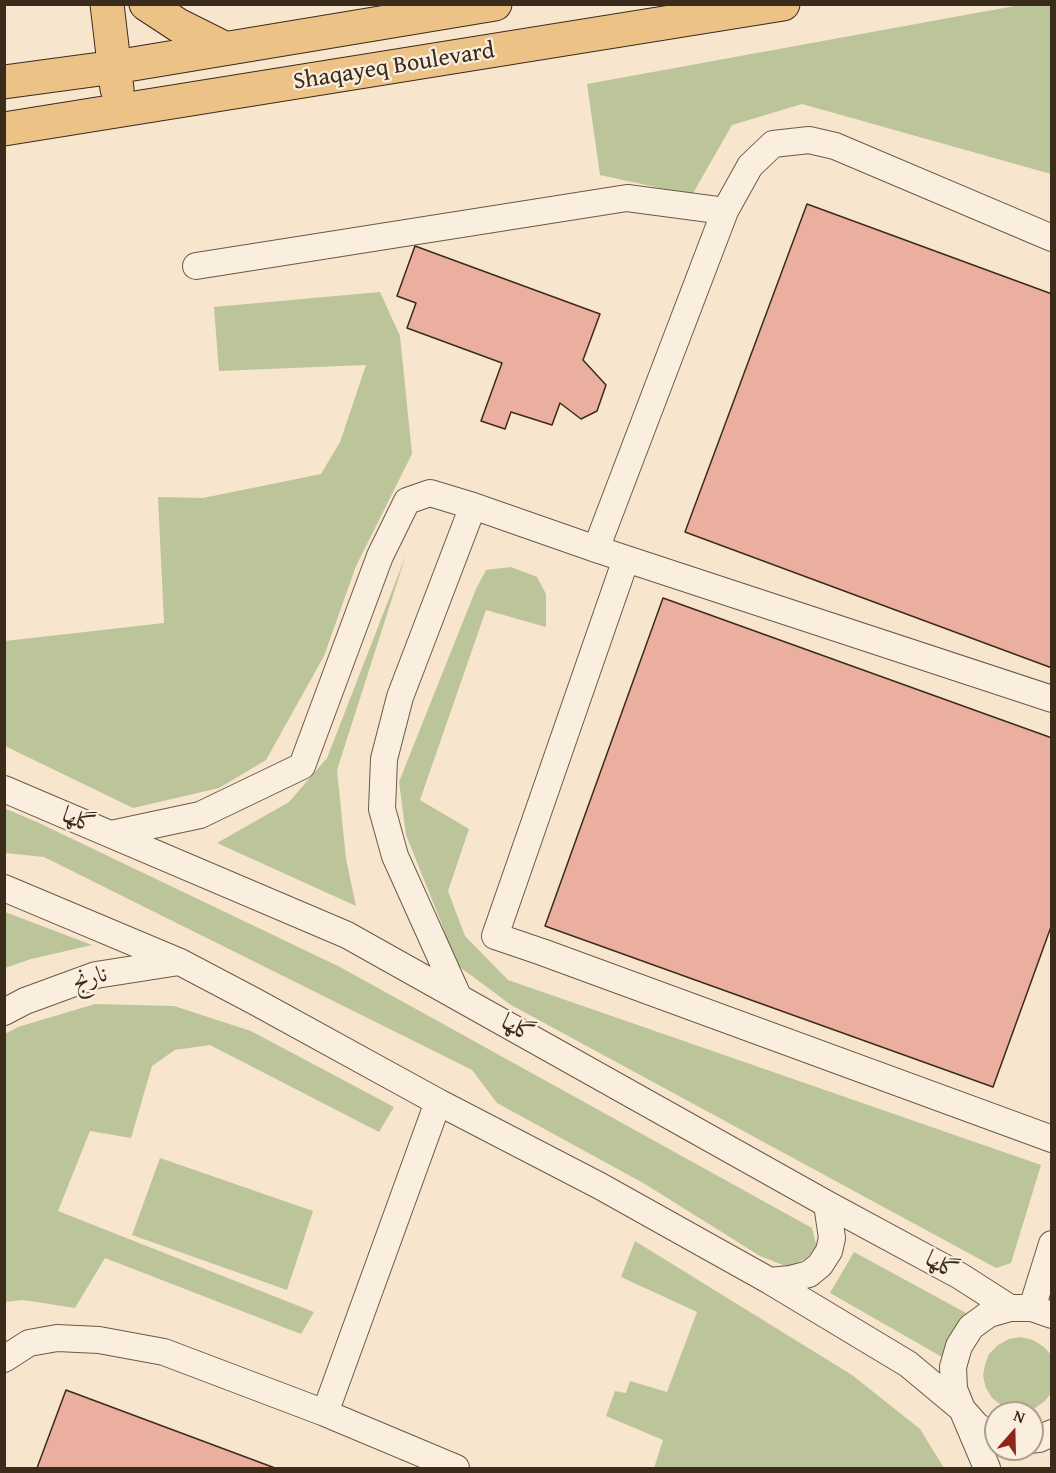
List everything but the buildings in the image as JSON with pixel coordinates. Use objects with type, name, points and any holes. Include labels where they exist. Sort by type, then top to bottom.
[{"type":"main road","points":[[107,4],[119,111]]},
{"type":"main road","points":[[146,4],[178,25],[224,48]]},
{"type":"main road","name":"Shaqayeq Boulevard","points":[[4,82],[115,67],[495,4]]},
{"type":"main road","name":"Shaqayeq Boulevard","points":[[4,129],[783,4]]},
{"type":"street","points":[[596,549],[725,211],[750,166],[772,144],[809,140],[835,146],[1052,238]]},
{"type":"street","points":[[196,266],[627,198],[725,211]]},
{"type":"street","points":[[111,834],[200,815],[302,766],[380,556],[407,501],[430,493],[1052,699]]},
{"type":"street","points":[[458,996],[395,856],[382,809],[382,799],[384,759],[400,697],[473,506]]},
{"type":"street","points":[[626,559],[495,936],[542,951],[1052,1139]]},
{"type":"street","name":"گلها","points":[[4,789],[347,934],[827,1204],[960,1276],[1031,1310]]},
{"type":"street","points":[[4,888],[180,962],[254,1000],[438,1102],[600,1186],[770,1281],[908,1364],[984,1430]]},
{"type":"street","name":"نارنج","points":[[4,1012],[25,1001],[96,975],[180,962]]},
{"type":"street","points":[[325,1413],[438,1102]]},
{"type":"street","points":[[770,1281],[809,1274],[820,1265],[830,1251],[832,1238],[827,1204]]},
{"type":"street","points":[[987,1468],[954,1389],[953,1367],[959,1346],[971,1327],[989,1314],[1031,1310],[1052,1244]]},
{"type":"street","points":[[4,1359],[29,1343],[57,1338],[99,1340],[164,1352],[325,1413],[456,1468]]},
{"type":"green space","points":[[1020,5],[1051,5],[1051,174],[802,104],[732,125],[692,195],[600,175],[587,84]]},
{"type":"green space","points":[[380,292],[400,336],[412,454],[356,566],[324,656],[266,760],[219,788],[133,808],[5,746],[5,641],[164,623],[158,497],[203,498],[321,474],[340,442],[366,365],[219,371],[214,307]]},
{"type":"green space","points":[[406,555],[337,770],[346,859],[356,906],[217,843],[289,802],[327,758]]},
{"type":"green space","points":[[511,567],[537,577],[546,594],[546,627],[486,610],[420,800],[469,829],[448,891],[465,936],[508,980],[1041,1165],[1011,1263],[996,1268],[511,1005],[453,962],[443,927],[406,835],[399,782],[476,589],[486,570]]},
{"type":"green space","points":[[4,808],[340,967],[812,1228],[817,1248],[805,1259],[788,1267],[760,1256],[645,1184],[497,1103],[472,1070],[44,857],[5,853]]},
{"type":"green space","points":[[5,912],[92,945],[31,959],[5,968]]},
{"type":"green space","points":[[95,1004],[174,1006],[251,1031],[394,1107],[379,1132],[210,1045],[175,1050],[152,1066],[131,1138],[90,1131],[58,1211],[314,1312],[301,1334],[105,1258],[75,1308],[23,1300],[5,1302],[5,1034],[18,1027]]},
{"type":"green space","points":[[160,1158],[313,1211],[287,1290],[132,1235]]},
{"type":"green space","points":[[635,1241],[852,1375],[920,1429],[944,1468],[654,1468],[663,1440],[606,1416],[615,1391],[626,1393],[630,1381],[667,1392],[697,1312],[621,1277]]},
{"type":"green space","points":[[854,1252],[966,1313],[942,1357],[830,1293]]},
{"type":"green space","points":[[1021,1337],[1033,1340],[1052,1356],[1051,1393],[1044,1402],[996,1401],[986,1388],[983,1376],[989,1354],[1009,1339]]}]
